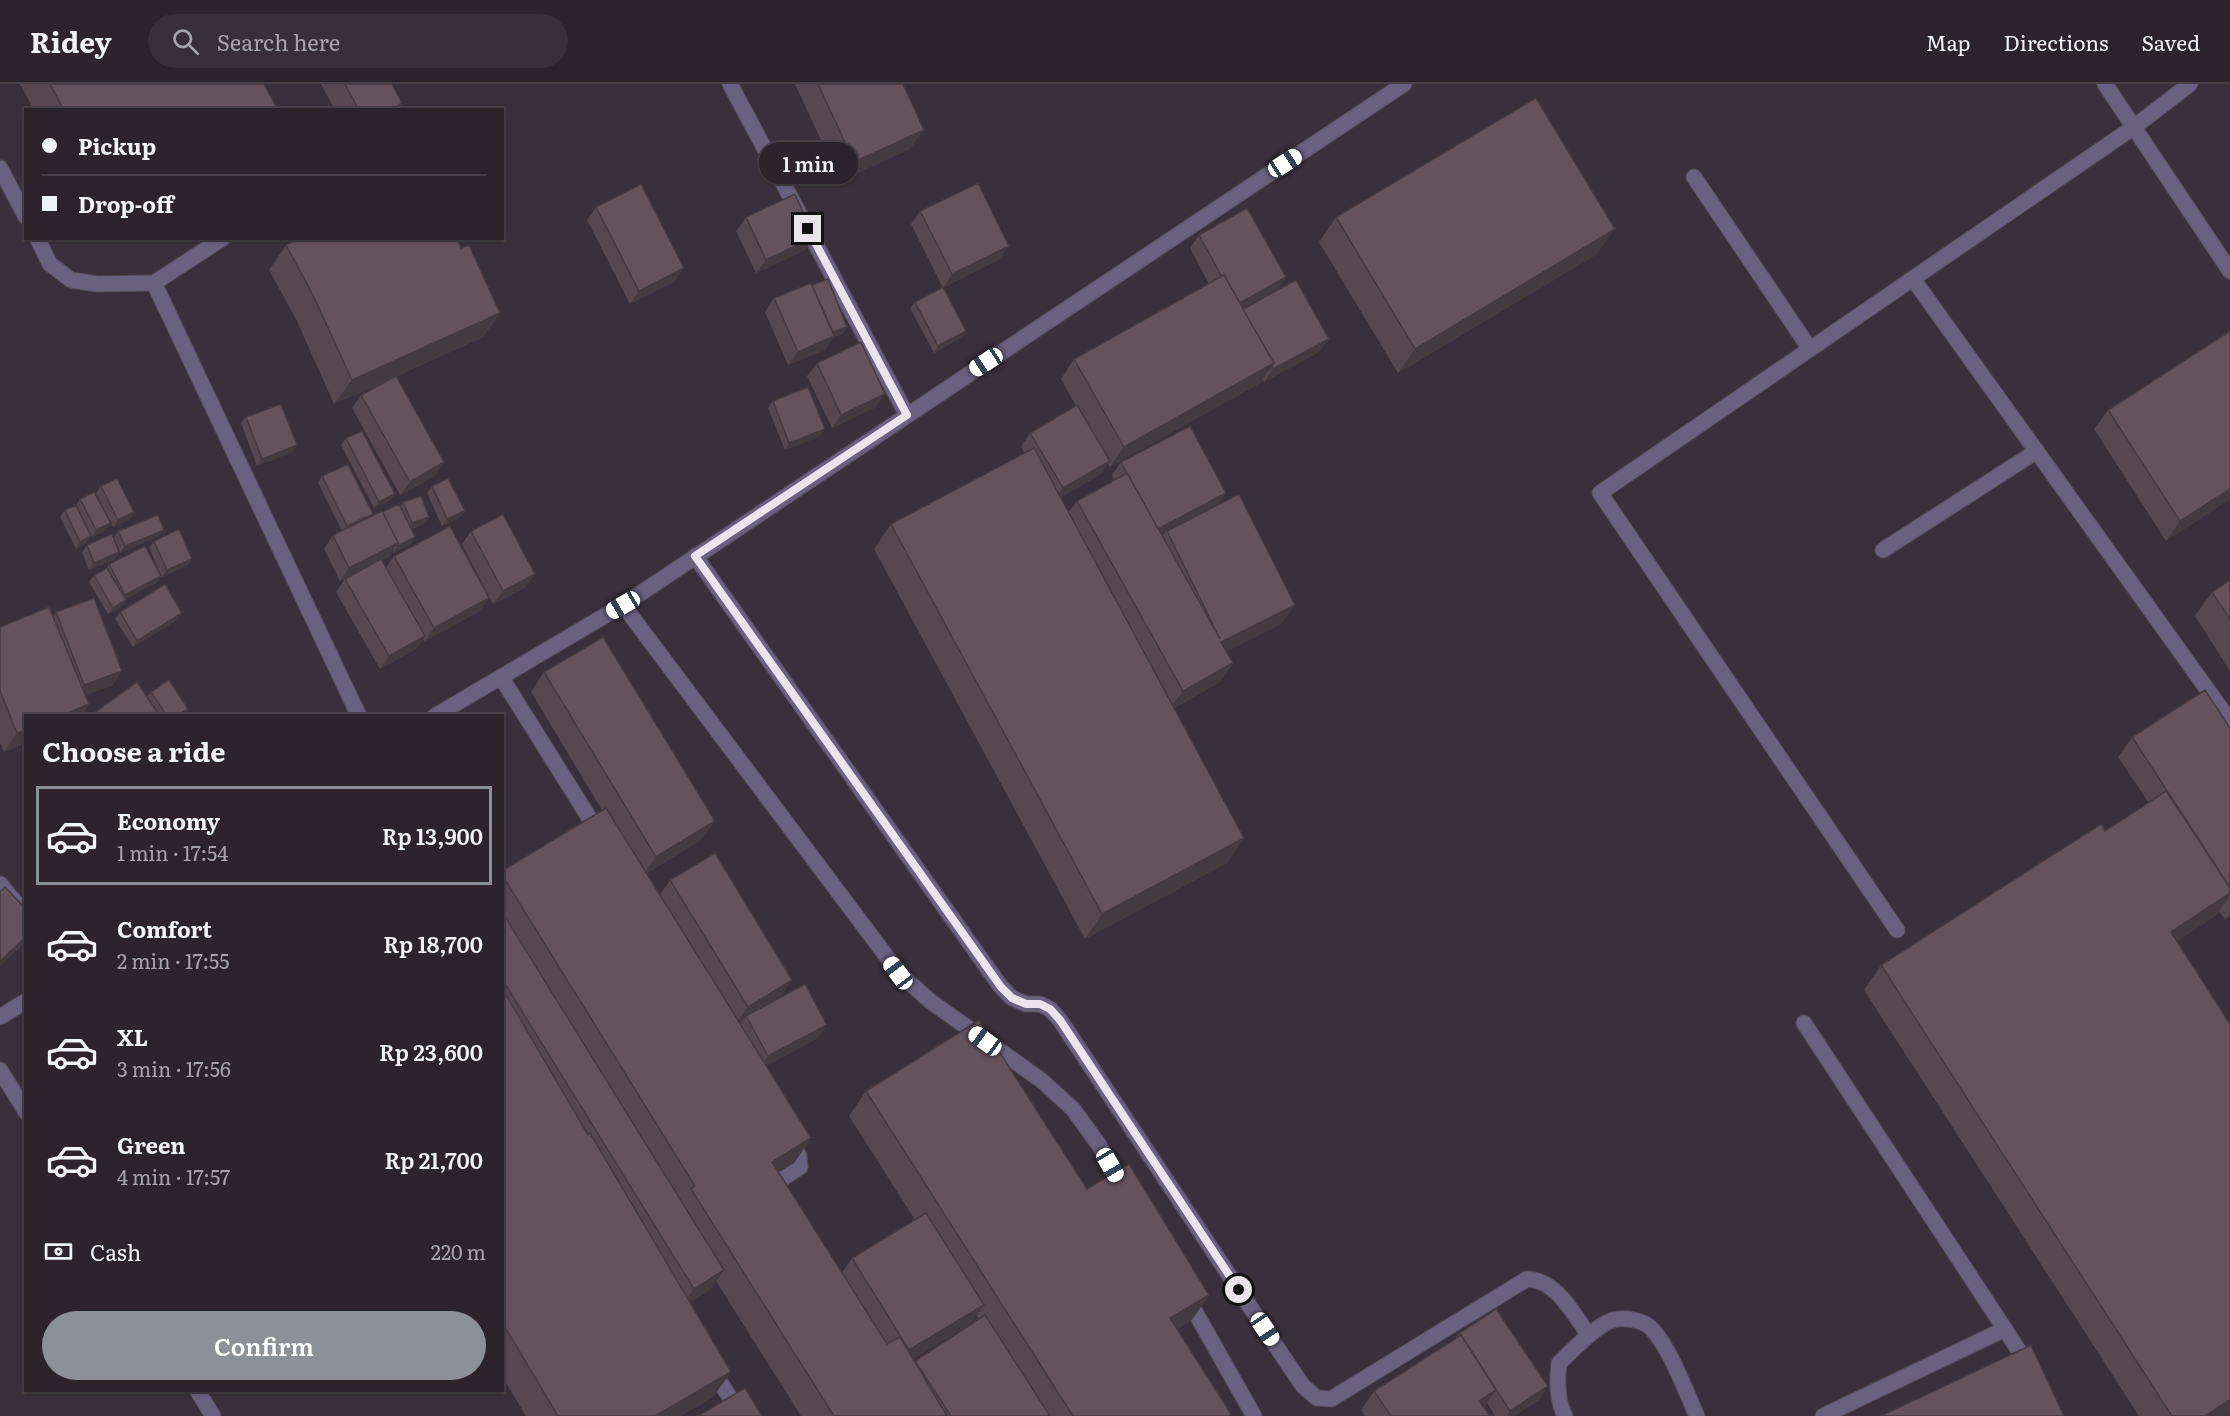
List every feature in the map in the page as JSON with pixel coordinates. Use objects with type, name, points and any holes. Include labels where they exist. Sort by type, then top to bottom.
[{"type":"street","points":[[730,84],[907,415]]},
{"type":"street","points":[[438,714],[623,605],[1404,84]]},
{"type":"street","points":[[2105,84],[2230,271]]},
{"type":"street","points":[[1897,930],[1600,493],[2134,127],[2190,84]]},
{"type":"street","points":[[0,168],[24,213]]},
{"type":"street","points":[[1695,177],[1810,349]]},
{"type":"street","points":[[38,240],[50,264],[71,280],[97,284],[154,283],[220,240]]},
{"type":"street","points":[[1913,279],[2230,721]]},
{"type":"street","points":[[154,283],[358,714]]},
{"type":"street","points":[[1883,550],[2037,451]]},
{"type":"street","points":[[695,556],[1001,987],[1012,998],[1026,1004],[1040,1004],[1050,1009],[1060,1020],[1303,1386],[1317,1398],[1331,1399],[1527,1279],[1539,1279],[1554,1288],[1589,1335]]},
{"type":"street","points":[[623,605],[898,973],[930,1001],[1041,1080],[1073,1109],[1099,1145],[1134,1206]]},
{"type":"street","points":[[501,677],[609,849]]},
{"type":"street","points":[[0,884],[24,913]]},
{"type":"street","points":[[0,1017],[24,1002]]},
{"type":"street","points":[[1804,1023],[2036,1377]]},
{"type":"street","points":[[0,1071],[24,1109]]},
{"type":"street","points":[[770,1203],[766,1196],[771,1186],[800,1167],[799,1156],[780,1123]]},
{"type":"street","points":[[1181,1287],[1254,1416]]},
{"type":"street","points":[[1564,1416],[1557,1378],[1559,1363],[1589,1335],[1612,1320],[1633,1319],[1651,1328],[1671,1359],[1697,1416]]},
{"type":"street","points":[[1823,1416],[2005,1329]]},
{"type":"street","points":[[703,1356],[742,1416]]},
{"type":"street","points":[[198,1392],[213,1416]]},
{"type":"building","points":[[50,84],[264,84],[277,108],[63,108]]},
{"type":"building","points":[[345,84],[392,84],[402,103],[393,108],[358,108]]},
{"type":"building","points":[[818,84],[903,84],[924,130],[854,162]]},
{"type":"building","points":[[1536,98],[1615,229],[1415,349],[1336,217]]},
{"type":"building","points":[[978,183],[1009,246],[952,274],[920,211]]},
{"type":"building","points":[[641,184],[684,268],[639,291],[596,207]]},
{"type":"building","points":[[795,194],[814,237],[766,260],[746,217]]},
{"type":"building","points":[[1247,208],[1286,277],[1240,303],[1224,275],[1222,277],[1199,235]]},
{"type":"building","points":[[295,240],[458,240],[461,248],[469,245],[500,313],[352,380],[313,295],[286,245]]},
{"type":"building","points":[[1224,275],[1274,363],[1124,447],[1074,359]]},
{"type":"building","points":[[828,279],[847,327],[833,332],[812,285]]},
{"type":"building","points":[[1296,280],[1329,339],[1273,369],[1274,363],[1243,309]]},
{"type":"building","points":[[811,283],[834,336],[798,352],[774,298]]},
{"type":"building","points":[[943,287],[966,331],[938,346],[915,302]]},
{"type":"building","points":[[2230,331],[2230,489],[2180,521],[2108,410]]},
{"type":"building","points":[[861,342],[885,394],[841,415],[817,363]]},
{"type":"building","points":[[396,376],[444,462],[410,482],[361,395]]},
{"type":"building","points":[[808,387],[825,429],[789,443],[773,401]]},
{"type":"building","points":[[281,404],[297,445],[262,459],[246,417]]},
{"type":"building","points":[[1077,405],[1110,461],[1063,488],[1030,433]]},
{"type":"building","points":[[1190,426],[1226,493],[1158,529],[1121,462]]},
{"type":"building","points":[[362,431],[395,494],[379,502],[346,438]]},
{"type":"building","points":[[1034,448],[1244,838],[1102,914],[891,524]]},
{"type":"building","points":[[348,464],[373,514],[347,526],[322,476]]},
{"type":"building","points":[[1127,473],[1220,639],[1167,531],[1239,494],[1295,605],[1221,642],[1233,663],[1183,691],[1077,501]]},
{"type":"building","points":[[117,478],[134,512],[118,520],[101,486]]},
{"type":"building","points":[[448,478],[465,511],[447,519],[432,486]]},
{"type":"building","points":[[94,492],[111,523],[96,530],[80,499]]},
{"type":"building","points":[[421,496],[429,517],[412,523],[403,502]]},
{"type":"building","points":[[399,504],[415,537],[398,546],[382,512]]},
{"type":"building","points":[[76,505],[91,536],[80,542],[65,510]]},
{"type":"building","points":[[382,511],[398,543],[349,568],[333,535]]},
{"type":"building","points":[[503,514],[535,574],[503,591],[471,531]]},
{"type":"building","points":[[158,515],[164,530],[125,546],[118,531]]},
{"type":"building","points":[[450,526],[489,598],[434,628],[394,556]]},
{"type":"building","points":[[179,529],[192,559],[167,570],[154,541]]},
{"type":"building","points":[[112,534],[119,552],[94,563],[87,545]]},
{"type":"building","points":[[145,546],[161,576],[125,595],[109,564]]},
{"type":"building","points":[[381,559],[425,636],[389,656],[345,579]]},
{"type":"building","points":[[107,568],[126,600],[113,608],[94,575]]},
{"type":"building","points":[[2230,580],[2230,619],[2212,592]]},
{"type":"building","points":[[165,584],[182,613],[137,641],[120,612]]},
{"type":"building","points":[[94,598],[122,671],[84,685],[56,612]]},
{"type":"building","points":[[49,607],[89,704],[65,714],[24,714],[24,731],[17,733],[0,691],[0,627]]},
{"type":"building","points":[[603,637],[715,821],[656,857],[544,672]]},
{"type":"building","points":[[169,680],[188,709],[180,714],[166,714],[151,692]]},
{"type":"building","points":[[137,682],[159,714],[93,714]]},
{"type":"building","points":[[2205,690],[2230,728],[2230,887],[2132,737]]},
{"type":"building","points":[[2166,791],[2230,888],[2230,893],[2171,932],[2230,1024],[2230,1400],[2205,1416],[2172,1416],[1881,965],[2101,824],[2105,831]]},
{"type":"building","points":[[606,808],[811,1138],[772,1162],[887,1344],[900,1337],[947,1416],[834,1416],[691,1189],[695,1186],[504,878],[504,870]]},
{"type":"building","points":[[715,853],[792,980],[748,1007],[670,880]]},
{"type":"building","points":[[5,887],[24,907],[24,939],[0,961],[0,892]]},
{"type":"building","points":[[504,915],[724,1270],[694,1289],[504,982]]},
{"type":"building","points":[[805,984],[827,1025],[768,1056],[746,1016]]},
{"type":"building","points":[[504,991],[731,1372],[655,1416],[558,1416],[504,1325]]},
{"type":"building","points":[[979,1020],[1087,1189],[1129,1164],[1209,1295],[1170,1318],[1231,1414],[1229,1416],[1073,1416],[866,1091]]},
{"type":"building","points":[[926,1213],[984,1305],[909,1350],[852,1258]]},
{"type":"building","points":[[1496,1309],[1548,1386],[1510,1411],[1461,1335],[1458,1334]]},
{"type":"building","points":[[985,1315],[1050,1416],[951,1416],[915,1361]]},
{"type":"building","points":[[1461,1335],[1496,1390],[1479,1401],[1490,1416],[1391,1416],[1374,1391]]},
{"type":"building","points":[[2031,1345],[2064,1416],[1881,1416]]},
{"type":"building","points":[[745,1388],[762,1416],[698,1416]]},
{"type":"route","points":[[808,229],[907,415],[695,556],[1001,987],[1012,998],[1026,1004],[1040,1004],[1050,1009],[1060,1020],[1239,1290]]}]
